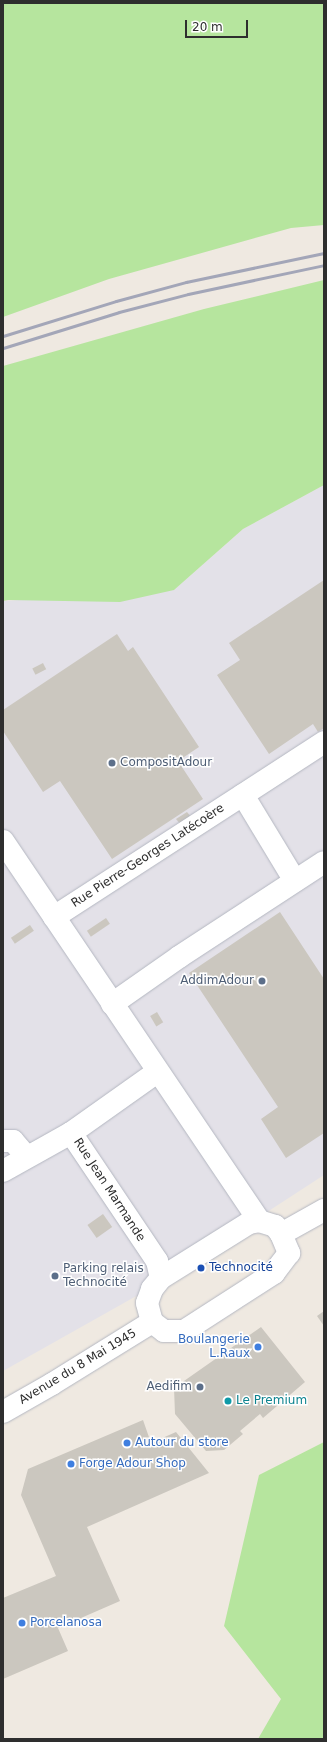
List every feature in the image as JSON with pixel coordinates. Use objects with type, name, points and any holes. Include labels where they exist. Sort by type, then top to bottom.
[{"type":"street","name":"Rue Pierre-Georges Latécoère","points":[[54,917],[324,742]]},
{"type":"street","points":[[243,795],[294,881]]},
{"type":"street","points":[[3,841],[157,1072],[259,1221]]},
{"type":"street","points":[[112,1004],[324,862]]},
{"type":"street","name":"Rue Jean Marmande","points":[[157,1072],[71,1133],[156,1261],[162,1278]]},
{"type":"street","points":[[3,1171],[71,1133]]},
{"type":"street","points":[[3,1141],[13,1141],[27,1157]]},
{"type":"street","points":[[281,1234],[324,1210]]},
{"type":"street","points":[[259,1221],[275,1226],[281,1234],[289,1253],[274,1274],[184,1331],[164,1331],[152,1322],[147,1303],[152,1289],[162,1278],[249,1223],[259,1221]]},
{"type":"street","name":"Avenue du 8 Mai 1945","points":[[3,1412],[52,1384],[152,1322]]},
{"type":"shaded area","name":"Technocité","points":[[324,485],[324,1175],[147,1290],[3,1371],[3,601],[174,590],[243,529]]},
{"type":"green space","points":[[3,3],[324,3],[324,225],[291,228],[109,279],[3,317]]},
{"type":"green space","points":[[324,280],[324,485],[243,529],[174,590],[120,602],[3,601],[3,366],[204,309]]},
{"type":"green space","points":[[324,1442],[324,1739],[258,1739],[281,1699],[224,1626],[259,1475]]},
{"type":"building","points":[[324,580],[324,728],[318,732],[313,724],[269,754],[217,675],[240,660],[229,643]]},
{"type":"building","points":[[117,634],[128,651],[133,647],[199,747],[178,761],[203,799],[112,859],[60,781],[43,792],[3,731],[3,710]]},
{"type":"building","points":[[43,663],[46,669],[35,675],[32,668]]},
{"type":"building","points":[[187,812],[192,818],[181,825],[176,819]]},
{"type":"building","points":[[280,912],[324,979],[324,1133],[286,1158],[261,1119],[278,1107],[189,973]]},
{"type":"building","points":[[106,918],[110,924],[91,937],[87,931]]},
{"type":"building","points":[[30,925],[34,931],[15,944],[11,938]]},
{"type":"building","points":[[157,1012],[163,1022],[156,1026],[150,1016]]},
{"type":"building","points":[[103,1214],[112,1227],[97,1238],[87,1225]]},
{"type":"building","points":[[324,1311],[324,1326],[317,1316]]},
{"type":"building","name":"Le Premium","points":[[261,1327],[305,1382],[263,1418],[260,1414],[240,1431],[243,1434],[224,1450],[206,1451],[175,1414],[174,1388]]},
{"type":"building","points":[[143,1420],[151,1443],[176,1432],[209,1473],[87,1527],[120,1601],[58,1628],[68,1651],[3,1679],[3,1598],[56,1576],[21,1495],[28,1469]]},
{"type":"railway","points":[[3,336],[116,301],[186,282],[324,253]]},
{"type":"railway","points":[[3,348],[119,312],[188,294],[324,265]]},
{"type":"place","name":"CompositAdour","points":[[112,763]]},
{"type":"place","name":"AddimAdour","points":[[262,981]]},
{"type":"place","name":"Technocité","points":[[201,1268]]},
{"type":"place","name":"Parking relais Technocité","points":[[55,1276]]},
{"type":"place","name":"Boulangerie L.Raux","points":[[258,1347]]},
{"type":"place","name":"Aedifim","points":[[200,1387]]},
{"type":"place","name":"Le Premium","points":[[228,1401]]},
{"type":"place","name":"Autour du store","points":[[127,1443]]},
{"type":"place","name":"Forge Adour Shop","points":[[71,1464]]},
{"type":"place","name":"Porcelanosa","points":[[22,1623]]}]
